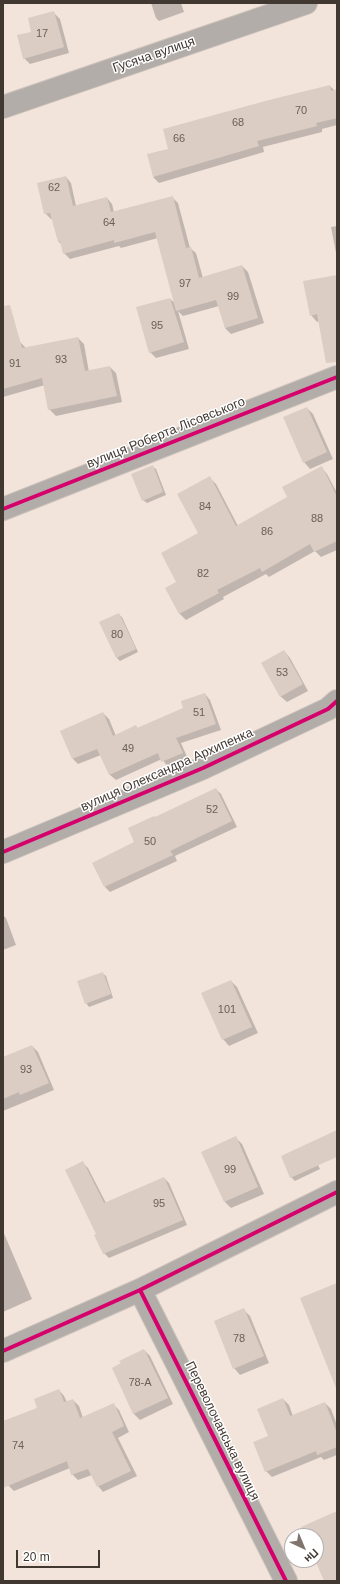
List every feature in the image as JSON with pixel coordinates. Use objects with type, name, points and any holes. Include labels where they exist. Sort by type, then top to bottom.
[{"type":"street","name":"Гусяча вулиця","points":[[3,107],[306,3]]},
{"type":"street","name":"вулиця Роберта Лісовського","points":[[3,508],[337,377]]},
{"type":"street","name":"вулиця Олександра Архипенка","points":[[3,852],[203,768],[328,709],[337,702]]},
{"type":"street","points":[[3,1351],[140,1290],[337,1192]]},
{"type":"street","name":"Переволочанська вулиця","points":[[140,1290],[286,1581]]},
{"type":"building","points":[[54,11],[64,47],[23,59],[17,35],[31,32],[28,18]]},
{"type":"building","points":[[330,85],[331,91],[337,89],[337,118],[316,123],[317,126],[257,141],[259,146],[153,177],[147,154],[168,149],[163,129]]},
{"type":"building","points":[[66,176],[73,206],[107,197],[111,212],[173,196],[186,248],[191,247],[199,278],[242,265],[258,318],[225,328],[216,300],[176,311],[155,232],[114,243],[114,240],[63,254],[50,213],[44,214],[37,183]]},
{"type":"building","points":[[337,275],[337,362],[326,363],[317,314],[310,316],[303,281]]},
{"type":"building","points":[[170,298],[184,342],[149,353],[136,307]]},
{"type":"building","points":[[10,305],[22,348],[78,337],[85,371],[110,366],[117,396],[48,410],[42,378],[3,389],[3,306]]},
{"type":"building","points":[[307,407],[327,452],[303,463],[283,417]]},
{"type":"building","points":[[153,465],[163,492],[142,501],[131,474]]},
{"type":"building","points":[[322,466],[337,497],[337,541],[314,552],[310,544],[262,572],[260,568],[217,590],[219,593],[179,614],[165,588],[176,582],[161,553],[198,533],[177,494],[210,476],[236,526],[287,497],[282,487]]},
{"type":"building","points":[[119,613],[136,649],[116,658],[99,622]]},
{"type":"building","points":[[284,650],[303,684],[280,697],[261,663]]},
{"type":"building","points":[[205,693],[216,724],[176,738],[183,753],[161,762],[158,753],[109,775],[97,749],[72,759],[60,731],[103,712],[113,736],[136,725],[137,728],[183,708],[181,701]]},
{"type":"building","points":[[216,788],[232,821],[170,851],[173,855],[104,887],[92,863],[134,842],[128,828]]},
{"type":"building","points":[[103,972],[111,994],[85,1004],[77,981]]},
{"type":"building","points":[[231,980],[252,1027],[222,1040],[201,993]]},
{"type":"building","points":[[32,1045],[49,1083],[20,1095],[19,1092],[3,1099],[3,1057]]},
{"type":"building","points":[[337,1130],[337,1157],[290,1178],[281,1156]]},
{"type":"building","points":[[236,1136],[258,1187],[224,1202],[201,1152]]},
{"type":"building","points":[[83,1161],[104,1203],[164,1177],[183,1220],[103,1254],[94,1235],[96,1234],[65,1170]]},
{"type":"building","points":[[337,1283],[337,1388],[336,1388],[300,1298]]},
{"type":"building","points":[[244,1308],[264,1356],[233,1369],[214,1321]]},
{"type":"building","points":[[144,1349],[168,1398],[133,1414],[112,1368],[121,1363],[119,1361]]},
{"type":"building","points":[[59,1389],[64,1402],[73,1399],[80,1418],[114,1403],[124,1426],[112,1432],[131,1471],[97,1487],[88,1469],[71,1475],[67,1461],[3,1488],[3,1421],[37,1408],[34,1399]]},
{"type":"building","points":[[283,1398],[290,1416],[325,1402],[337,1433],[337,1447],[317,1455],[316,1451],[265,1472],[253,1442],[268,1436],[257,1409]]},
{"type":"building","points":[[337,1511],[337,1581],[324,1581],[318,1568],[324,1568],[324,1528],[301,1527]]},
{"type":"cycle path","points":[[3,509],[337,377]]},
{"type":"cycle path","points":[[3,852],[203,768],[328,709],[337,701]]},
{"type":"cycle path","points":[[3,1351],[140,1290],[337,1192]]},
{"type":"cycle path","points":[[140,1290],[286,1581]]}]
